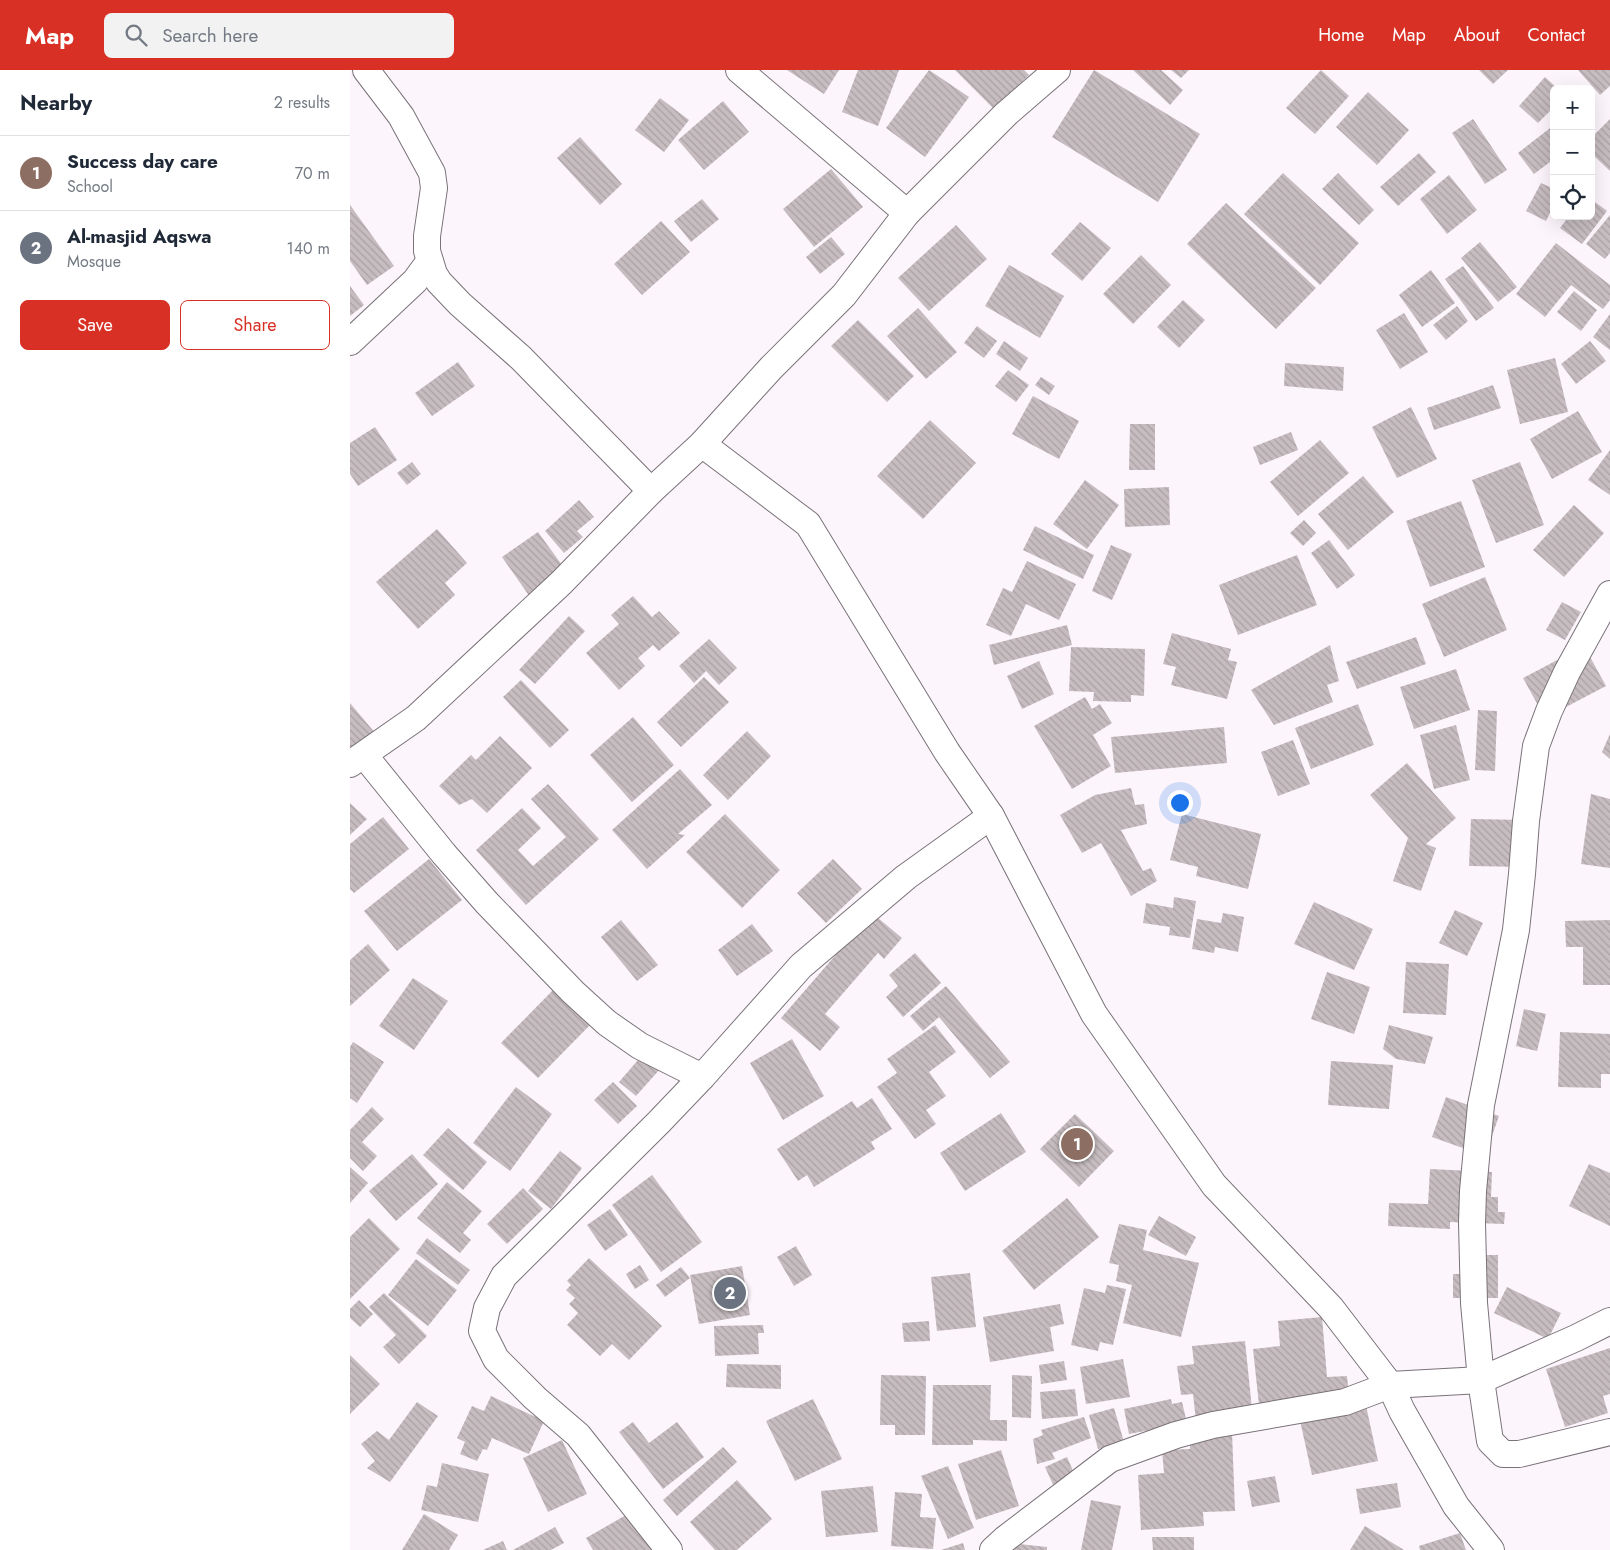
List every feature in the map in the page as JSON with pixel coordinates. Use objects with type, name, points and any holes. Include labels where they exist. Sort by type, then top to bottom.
[{"type":"street","points":[[366,70],[401,116],[432,173],[434,188],[427,236],[427,252],[439,282],[460,304],[521,358],[651,491]]},
{"type":"street","points":[[739,70],[907,213]]},
{"type":"street","points":[[702,1077],[640,1046],[607,1022],[572,992],[357,759],[430,707],[473,664],[561,583],[651,491],[702,444],[772,368],[844,295],[907,213],[1006,114],[1057,70]]},
{"type":"street","points":[[350,342],[415,281],[430,262]]},
{"type":"street","points":[[702,444],[808,524],[946,752],[992,816],[1094,1014],[1214,1185],[1331,1308],[1390,1385],[1402,1411],[1456,1506],[1491,1550]]},
{"type":"street","points":[[1610,594],[1566,672],[1536,746],[1526,821],[1516,930],[1481,1105],[1472,1223],[1474,1303],[1481,1380],[1490,1441],[1503,1454],[1519,1454],[1610,1432]]},
{"type":"street","points":[[669,1550],[578,1435],[535,1398],[496,1359],[482,1331],[488,1308],[504,1276],[659,1122],[702,1077],[801,966],[906,877],[992,816]]},
{"type":"street","points":[[993,1550],[1110,1459],[1176,1435],[1213,1425],[1345,1402],[1390,1385],[1481,1380],[1576,1338],[1610,1320]]},
{"type":"building","points":[[787,70],[839,70],[824,94]]},
{"type":"building","points":[[858,70],[899,70],[878,126],[842,112]]},
{"type":"building","points":[[929,70],[969,97],[925,157],[886,128]]},
{"type":"building","points":[[955,70],[1024,70],[1029,75],[994,109]]},
{"type":"building","points":[[1094,70],[1200,134],[1158,202],[1052,137]]},
{"type":"building","points":[[1133,70],[1161,70],[1183,90],[1170,105]]},
{"type":"building","points":[[1171,70],[1189,70],[1181,78]]},
{"type":"building","points":[[1321,70],[1349,96],[1315,134],[1286,108]]},
{"type":"building","points":[[1479,70],[1508,70],[1493,84]]},
{"type":"building","points":[[1578,70],[1610,70],[1610,86],[1600,95],[1595,89],[1595,85],[1591,85]]},
{"type":"building","points":[[1545,77],[1554,85],[1550,85],[1550,111],[1538,123],[1519,106]]},
{"type":"building","points":[[1368,92],[1409,130],[1377,165],[1336,127]]},
{"type":"building","points":[[660,98],[689,120],[664,152],[635,130]]},
{"type":"building","points":[[723,101],[749,132],[704,170],[678,140]]},
{"type":"building","points":[[1473,119],[1507,170],[1485,184],[1452,133]]},
{"type":"building","points":[[1610,119],[1610,171],[1595,157],[1595,134]]},
{"type":"building","points":[[1550,128],[1550,162],[1534,174],[1518,153]]},
{"type":"building","points":[[580,137],[622,184],[600,205],[557,158]]},
{"type":"building","points":[[1419,153],[1436,172],[1398,206],[1380,187]]},
{"type":"building","points":[[831,169],[863,207],[814,247],[783,209]]},
{"type":"building","points":[[1283,173],[1359,243],[1320,285],[1244,214]]},
{"type":"building","points":[[1338,173],[1374,210],[1359,225],[1322,189]]},
{"type":"building","points":[[1449,175],[1477,210],[1447,234],[1420,199]]},
{"type":"building","points":[[1541,183],[1550,187],[1550,213],[1546,221],[1526,211]]},
{"type":"building","points":[[702,199],[719,219],[691,242],[674,221]]},
{"type":"building","points":[[1595,202],[1607,211],[1582,244],[1560,228],[1566,220],[1595,220]]},
{"type":"building","points":[[1226,203],[1316,288],[1276,329],[1187,244]]},
{"type":"building","points":[[350,205],[394,266],[367,285],[350,261]]},
{"type":"building","points":[[1610,215],[1610,253],[1605,259],[1586,244]]},
{"type":"building","points":[[661,221],[690,252],[642,295],[614,264]]},
{"type":"building","points":[[1080,222],[1111,248],[1082,281],[1051,254]]},
{"type":"building","points":[[956,225],[987,259],[929,311],[898,278]]},
{"type":"building","points":[[831,237],[845,254],[820,274],[806,257]]},
{"type":"building","points":[[1480,242],[1517,287],[1498,302],[1461,258]]},
{"type":"building","points":[[1556,243],[1610,285],[1610,300],[1603,309],[1571,285],[1545,317],[1516,294]]},
{"type":"building","points":[[1141,255],[1171,285],[1133,324],[1103,294]]},
{"type":"building","points":[[1009,265],[1064,296],[1040,338],[985,306]]},
{"type":"building","points":[[1463,266],[1494,308],[1476,321],[1445,279]]},
{"type":"building","points":[[1431,270],[1455,303],[1422,327],[1399,295]]},
{"type":"building","points":[[350,286],[364,305],[350,316]]},
{"type":"building","points":[[1574,291],[1597,310],[1581,331],[1557,312]]},
{"type":"building","points":[[1183,300],[1205,320],[1179,348],[1157,327]]},
{"type":"building","points":[[1457,306],[1468,321],[1446,340],[1433,325]]},
{"type":"building","points":[[918,308],[957,352],[926,379],[887,336]]},
{"type":"building","points":[[1404,313],[1428,352],[1400,369],[1376,330]]},
{"type":"building","points":[[1610,314],[1610,350],[1593,337]]},
{"type":"building","points":[[858,320],[914,376],[887,402],[831,346]]},
{"type":"building","points":[[977,326],[997,341],[984,358],[964,343]]},
{"type":"building","points":[[1004,341],[1028,358],[1020,371],[996,354]]},
{"type":"building","points":[[1590,341],[1606,361],[1576,384],[1561,364]]},
{"type":"building","points":[[1555,358],[1568,412],[1520,424],[1507,370]]},
{"type":"building","points":[[458,362],[475,386],[432,416],[415,393]]},
{"type":"building","points":[[1285,363],[1344,367],[1343,391],[1284,386]]},
{"type":"building","points":[[1008,370],[1029,385],[1016,402],[995,386]]},
{"type":"building","points":[[1041,377],[1055,386],[1049,395],[1035,385]]},
{"type":"building","points":[[1493,385],[1501,408],[1434,430],[1427,408]]},
{"type":"building","points":[[1033,396],[1079,421],[1059,459],[1012,434]]},
{"type":"building","points":[[1411,407],[1437,459],[1397,478],[1372,427]]},
{"type":"building","points":[[1578,411],[1602,452],[1552,479],[1530,439]]},
{"type":"building","points":[[930,420],[976,463],[923,519],[877,476]]},
{"type":"building","points":[[1130,424],[1155,424],[1155,470],[1129,470]]},
{"type":"building","points":[[375,427],[397,460],[358,486],[350,474],[350,443]]},
{"type":"building","points":[[1291,432],[1298,450],[1260,465],[1253,447]]},
{"type":"building","points":[[1320,440],[1349,473],[1298,516],[1270,482]]},
{"type":"building","points":[[1610,450],[1610,495],[1588,480]]},
{"type":"building","points":[[412,462],[421,474],[407,485],[397,473]]},
{"type":"building","points":[[1520,462],[1544,525],[1496,543],[1472,480]]},
{"type":"building","points":[[1363,476],[1394,512],[1348,550],[1318,514]]},
{"type":"building","points":[[1085,480],[1119,505],[1087,549],[1053,524]]},
{"type":"building","points":[[1169,487],[1170,525],[1125,527],[1124,489]]},
{"type":"building","points":[[579,500],[594,517],[577,531],[583,537],[564,553],[545,531]]},
{"type":"building","points":[[1461,501],[1485,567],[1430,587],[1406,521]]},
{"type":"building","points":[[1574,505],[1604,533],[1564,577],[1533,550]]},
{"type":"building","points":[[1304,520],[1316,533],[1303,546],[1290,533]]},
{"type":"building","points":[[1035,526],[1094,555],[1083,579],[1023,550]]},
{"type":"building","points":[[437,529],[467,563],[445,583],[455,595],[418,629],[376,582]]},
{"type":"building","points":[[538,532],[567,572],[530,597],[502,557]]},
{"type":"building","points":[[1329,540],[1355,575],[1337,589],[1311,553]]},
{"type":"building","points":[[1111,545],[1132,554],[1112,600],[1092,591]]},
{"type":"building","points":[[1297,555],[1317,605],[1238,635],[1219,585]]},
{"type":"building","points":[[1027,561],[1076,584],[1059,620],[1026,604],[1011,636],[986,625],[1003,588],[1012,592]]},
{"type":"building","points":[[1485,577],[1507,630],[1444,657],[1422,604]]},
{"type":"building","points":[[633,596],[652,617],[659,611],[680,633],[659,651],[653,645],[638,658],[645,666],[619,690],[586,653],[619,624],[611,615]]},
{"type":"building","points":[[1562,602],[1581,612],[1565,640],[1546,630]]},
{"type":"building","points":[[569,616],[585,631],[535,684],[519,670]]},
{"type":"building","points":[[1067,625],[1072,645],[994,665],[989,645]]},
{"type":"building","points":[[1172,633],[1231,649],[1228,660],[1237,662],[1227,699],[1171,685],[1176,667],[1163,664]]},
{"type":"building","points":[[1416,637],[1426,664],[1357,689],[1346,662]]},
{"type":"building","points":[[709,639],[737,668],[719,685],[706,671],[694,683],[679,666]]},
{"type":"building","points":[[1330,645],[1339,681],[1327,685],[1333,702],[1274,725],[1251,690]]},
{"type":"building","points":[[1584,646],[1606,686],[1545,718],[1523,678]]},
{"type":"building","points":[[1071,647],[1145,649],[1144,696],[1131,695],[1131,702],[1093,701],[1094,692],[1069,691]]},
{"type":"building","points":[[1039,661],[1054,694],[1022,709],[1007,676]]},
{"type":"building","points":[[1456,669],[1470,710],[1414,729],[1400,687]]},
{"type":"building","points":[[704,677],[729,702],[681,747],[657,722]]},
{"type":"building","points":[[521,680],[569,730],[550,748],[503,697]]},
{"type":"building","points":[[1085,697],[1092,709],[1100,704],[1112,723],[1093,735],[1111,766],[1072,789],[1034,726]]},
{"type":"building","points":[[350,703],[376,734],[350,756]]},
{"type":"building","points":[[1358,704],[1374,745],[1311,769],[1295,728]]},
{"type":"building","points":[[1478,710],[1497,711],[1495,771],[1475,770]]},
{"type":"building","points":[[633,717],[674,765],[632,802],[590,755]]},
{"type":"building","points":[[1456,725],[1470,780],[1434,789],[1420,735]]},
{"type":"building","points":[[1224,727],[1227,763],[1115,773],[1111,737]]},
{"type":"building","points":[[747,731],[771,756],[728,800],[703,775]]},
{"type":"building","points":[[1610,734],[1610,759],[1602,752]]},
{"type":"building","points":[[500,736],[532,768],[487,813],[472,799],[459,805],[439,786],[471,755],[476,760]]},
{"type":"building","points":[[1293,740],[1310,784],[1278,796],[1261,752]]},
{"type":"building","points":[[1407,763],[1456,818],[1426,844],[1436,848],[1421,891],[1393,881],[1408,838],[1370,795]]},
{"type":"building","points":[[680,769],[712,805],[678,834],[685,835],[647,869],[612,830]]},
{"type":"building","points":[[548,784],[599,839],[526,905],[476,850],[522,808],[541,828],[518,850],[533,866],[566,837],[531,799]]},
{"type":"building","points":[[1131,788],[1135,805],[1144,804],[1147,824],[1121,830],[1143,871],[1151,868],[1157,881],[1131,896],[1101,843],[1082,853],[1060,815],[1095,795]]},
{"type":"building","points":[[1591,794],[1610,799],[1610,868],[1581,864]]},
{"type":"building","points":[[350,803],[367,819],[350,835]]},
{"type":"building","points":[[725,814],[780,870],[742,908],[686,852]]},
{"type":"building","points":[[1182,814],[1261,834],[1248,889],[1196,876],[1198,867],[1170,860]]},
{"type":"building","points":[[383,817],[409,849],[354,893],[350,889],[350,844]]},
{"type":"building","points":[[1471,819],[1532,820],[1531,867],[1469,866]]},
{"type":"building","points":[[429,859],[462,900],[397,951],[364,911]]},
{"type":"building","points":[[833,859],[862,889],[826,923],[797,893]]},
{"type":"building","points":[[1174,897],[1196,901],[1190,938],[1169,935],[1170,927],[1143,923],[1146,903],[1173,908]]},
{"type":"building","points":[[1314,902],[1373,929],[1354,970],[1294,944]]},
{"type":"building","points":[[1455,910],[1483,923],[1467,956],[1439,943]]},
{"type":"building","points":[[872,913],[902,938],[884,959],[878,953],[825,1014],[840,1027],[820,1051],[781,1018]]},
{"type":"building","points":[[1223,913],[1244,917],[1238,952],[1215,947],[1214,953],[1192,949],[1197,919],[1221,923]]},
{"type":"building","points":[[621,920],[658,965],[637,981],[601,937]]},
{"type":"building","points":[[1610,920],[1610,985],[1583,985],[1583,947],[1566,947],[1565,921]]},
{"type":"building","points":[[752,924],[773,951],[737,976],[718,950]]},
{"type":"building","points":[[368,944],[390,970],[350,1006],[350,960]]},
{"type":"building","points":[[915,953],[941,983],[903,1017],[886,997],[898,986],[889,975]]},
{"type":"building","points":[[1406,962],[1449,964],[1446,1015],[1403,1013]]},
{"type":"building","points":[[1327,972],[1370,987],[1354,1034],[1311,1019]]},
{"type":"building","points":[[413,978],[448,1001],[414,1050],[379,1026]]},
{"type":"building","points":[[946,986],[1010,1062],[990,1078],[939,1017],[923,1031],[910,1016]]},
{"type":"building","points":[[555,988],[592,1023],[538,1078],[501,1043]]},
{"type":"building","points":[[1524,1009],[1546,1014],[1537,1051],[1516,1046]]},
{"type":"building","points":[[935,1025],[956,1052],[929,1072],[946,1096],[926,1110],[936,1124],[915,1139],[877,1087],[897,1073],[887,1059]]},
{"type":"building","points":[[1389,1025],[1433,1037],[1425,1064],[1396,1059],[1383,1049]]},
{"type":"building","points":[[1560,1032],[1610,1034],[1610,1074],[1601,1074],[1601,1088],[1558,1087]]},
{"type":"building","points":[[792,1039],[824,1096],[783,1120],[750,1063]]},
{"type":"building","points":[[353,1042],[384,1062],[357,1103],[350,1098],[350,1047]]},
{"type":"building","points":[[644,1053],[661,1068],[636,1096],[619,1082]]},
{"type":"building","points":[[1331,1061],[1393,1065],[1389,1109],[1328,1105]]},
{"type":"building","points":[[613,1082],[637,1106],[618,1124],[594,1100]]},
{"type":"building","points":[[516,1087],[552,1114],[510,1171],[473,1143]]},
{"type":"building","points":[[1446,1097],[1499,1116],[1485,1156],[1432,1137]]},
{"type":"building","points":[[872,1098],[892,1129],[871,1142],[875,1149],[814,1187],[807,1175],[798,1181],[777,1149],[852,1101],[857,1108]]},
{"type":"building","points":[[372,1107],[384,1119],[362,1142],[377,1156],[363,1171],[350,1158],[350,1130]]},
{"type":"building","points":[[1001,1113],[1026,1152],[965,1191],[940,1153]]},
{"type":"building","points":[[1075,1114],[1114,1151],[1079,1187],[1040,1149]]},
{"type":"building","points":[[448,1128],[487,1162],[463,1190],[423,1155]]},
{"type":"building","points":[[560,1151],[582,1168],[551,1209],[528,1191]]},
{"type":"building","points":[[412,1154],[438,1184],[396,1221],[369,1191]]},
{"type":"building","points":[[1589,1164],[1610,1173],[1610,1226],[1569,1206]]},
{"type":"building","points":[[350,1167],[368,1183],[350,1203]]},
{"type":"building","points":[[1430,1169],[1492,1172],[1491,1197],[1498,1197],[1498,1212],[1505,1212],[1504,1224],[1450,1222],[1450,1229],[1388,1226],[1389,1203],[1428,1204]]},
{"type":"building","points":[[652,1175],[702,1242],[661,1272],[612,1205]]},
{"type":"building","points":[[447,1182],[482,1211],[463,1233],[471,1240],[460,1253],[417,1218]]},
{"type":"building","points":[[523,1188],[543,1209],[507,1244],[487,1224]]},
{"type":"building","points":[[1067,1198],[1099,1237],[1034,1290],[1002,1251]]},
{"type":"building","points":[[610,1209],[628,1235],[605,1251],[587,1225]]},
{"type":"building","points":[[1159,1216],[1196,1237],[1186,1256],[1148,1235]]},
{"type":"building","points":[[369,1218],[400,1249],[350,1299],[350,1237]]},
{"type":"building","points":[[1119,1224],[1147,1230],[1143,1250],[1199,1263],[1181,1337],[1123,1323],[1132,1285],[1116,1281],[1119,1265],[1109,1263]]},
{"type":"building","points":[[427,1238],[470,1270],[458,1285],[416,1253]]},
{"type":"building","points":[[796,1246],[812,1275],[794,1286],[777,1257]]},
{"type":"building","points":[[1486,1255],[1498,1255],[1498,1298],[1453,1298],[1453,1274],[1471,1274],[1471,1263],[1486,1263]]},
{"type":"building","points":[[589,1258],[662,1326],[629,1360],[612,1344],[600,1356],[567,1325],[578,1313],[569,1304],[575,1298],[566,1290],[571,1285],[567,1281]]},
{"type":"building","points":[[416,1259],[457,1290],[428,1326],[388,1295]]},
{"type":"building","points":[[640,1265],[649,1280],[635,1289],[626,1274]]},
{"type":"building","points":[[742,1266],[750,1315],[699,1324],[690,1275]]},
{"type":"building","points":[[681,1267],[690,1278],[665,1297],[656,1285]]},
{"type":"building","points":[[970,1273],[976,1327],[937,1331],[931,1277]]},
{"type":"building","points":[[1107,1285],[1126,1289],[1113,1345],[1100,1342],[1098,1351],[1071,1345],[1084,1288],[1105,1293]]},
{"type":"building","points":[[1507,1287],[1561,1313],[1548,1339],[1494,1313]]},
{"type":"building","points":[[384,1293],[427,1336],[399,1364],[383,1347],[396,1335],[369,1307]]},
{"type":"building","points":[[359,1300],[373,1314],[360,1327],[350,1318],[350,1309]]},
{"type":"building","points":[[1060,1304],[1064,1324],[1050,1327],[1054,1351],[990,1362],[983,1317]]},
{"type":"building","points":[[1322,1317],[1327,1377],[1347,1376],[1349,1397],[1259,1405],[1253,1349],[1280,1346],[1278,1321]]},
{"type":"building","points":[[929,1321],[930,1341],[904,1342],[902,1323]]},
{"type":"building","points":[[763,1325],[764,1333],[758,1333],[759,1354],[715,1356],[714,1326]]},
{"type":"building","points":[[1245,1341],[1252,1409],[1196,1421],[1193,1394],[1181,1395],[1177,1366],[1194,1364],[1192,1346]]},
{"type":"building","points":[[1610,1348],[1610,1394],[1603,1396],[1608,1413],[1565,1427],[1546,1369]]},
{"type":"building","points":[[350,1355],[380,1384],[350,1414]]},
{"type":"building","points":[[1123,1359],[1130,1397],[1086,1404],[1080,1367]]},
{"type":"building","points":[[1064,1361],[1067,1380],[1041,1384],[1039,1365]]},
{"type":"building","points":[[727,1364],[781,1365],[781,1389],[726,1387]]},
{"type":"building","points":[[881,1375],[926,1376],[925,1435],[895,1435],[895,1425],[880,1425]]},
{"type":"building","points":[[1012,1375],[1032,1376],[1031,1418],[1012,1417]]},
{"type":"building","points":[[933,1385],[991,1385],[990,1420],[1007,1420],[1007,1441],[973,1440],[973,1445],[932,1445]]},
{"type":"building","points":[[1075,1389],[1078,1416],[1042,1419],[1040,1392]]},
{"type":"building","points":[[491,1396],[544,1421],[529,1454],[492,1438],[487,1450],[483,1449],[477,1461],[460,1454],[465,1442],[457,1438],[472,1406],[484,1411]]},
{"type":"building","points":[[813,1399],[842,1459],[795,1481],[766,1421]]},
{"type":"building","points":[[1171,1399],[1172,1404],[1182,1402],[1187,1423],[1129,1434],[1124,1409]]},
{"type":"building","points":[[1365,1401],[1378,1461],[1312,1475],[1299,1416]]},
{"type":"building","points":[[417,1402],[438,1416],[390,1482],[367,1468],[375,1461],[361,1444],[377,1431],[389,1440]]},
{"type":"building","points":[[1114,1408],[1124,1442],[1098,1449],[1089,1415]]},
{"type":"building","points":[[1084,1417],[1091,1438],[1052,1453],[1055,1459],[1037,1464],[1033,1439],[1043,1435],[1041,1430]]},
{"type":"building","points":[[633,1422],[649,1443],[677,1422],[704,1457],[663,1489],[619,1432]]},
{"type":"building","points":[[1232,1432],[1235,1511],[1203,1512],[1204,1526],[1141,1530],[1138,1475],[1164,1473],[1162,1450],[1190,1449],[1190,1434]]},
{"type":"building","points":[[562,1440],[587,1494],[548,1512],[523,1458]]},
{"type":"building","points":[[723,1447],[737,1462],[677,1516],[663,1500]]},
{"type":"building","points":[[1001,1450],[1019,1506],[976,1520],[958,1464]]},
{"type":"building","points":[[1067,1457],[1077,1480],[1055,1489],[1045,1467]]},
{"type":"building","points":[[442,1463],[489,1474],[478,1522],[421,1510],[427,1485],[437,1487]]},
{"type":"building","points":[[948,1466],[974,1528],[948,1539],[921,1476]]},
{"type":"building","points":[[1275,1476],[1280,1502],[1252,1507],[1247,1481]]},
{"type":"building","points":[[737,1480],[772,1519],[737,1550],[715,1550],[690,1522]]},
{"type":"building","points":[[1397,1483],[1401,1507],[1360,1514],[1356,1489]]},
{"type":"building","points":[[873,1486],[878,1532],[826,1537],[821,1491]]},
{"type":"building","points":[[895,1492],[922,1494],[920,1517],[936,1518],[933,1549],[891,1546]]},
{"type":"building","points":[[1091,1500],[1121,1506],[1112,1550],[1081,1550]]},
{"type":"building","points":[[633,1511],[656,1550],[593,1550],[586,1538]]},
{"type":"building","points":[[424,1514],[458,1535],[449,1550],[402,1550]]},
{"type":"building","points":[[1365,1526],[1404,1550],[1350,1550]]},
{"type":"building","points":[[555,1527],[564,1543],[551,1550],[513,1550]]},
{"type":"building","points":[[1460,1533],[1466,1550],[1420,1550],[1419,1546]]},
{"type":"building","points":[[1152,1537],[1194,1537],[1194,1550],[1153,1550]]},
{"type":"building","points":[[503,1541],[507,1550],[483,1550]]},
{"type":"building","points":[[963,1543],[965,1550],[941,1550]]},
{"type":"building","points":[[1019,1544],[1047,1547],[1047,1550],[1011,1550]]},
{"type":"place","name":"Success day care","points":[[1077,1144]]},
{"type":"place","name":"Al-masjid Aqswa","points":[[730,1293]]}]
